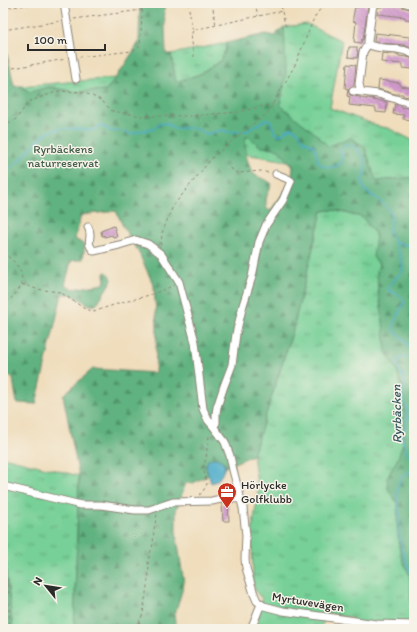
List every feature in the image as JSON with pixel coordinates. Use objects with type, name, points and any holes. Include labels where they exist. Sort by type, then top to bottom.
[{"type":"street","points":[[64,3],[76,80]]},
{"type":"street","points":[[373,3],[368,34],[368,44],[363,52],[357,92],[378,94],[414,104]]},
{"type":"street","points":[[406,3],[414,5]]},
{"type":"street","points":[[368,44],[373,47],[401,50],[414,54]]},
{"type":"street","points":[[213,425],[216,423],[217,407],[232,365],[236,334],[252,277],[262,232],[283,200],[291,181],[288,178],[276,174]]},
{"type":"street","points":[[88,227],[90,234],[89,242],[94,251],[136,240],[148,244],[161,254]]},
{"type":"street","name":"Myrtuvevägen","points":[[161,254],[179,282],[195,342],[203,409],[208,420],[226,442],[230,456],[243,508],[246,535],[246,568],[254,594],[258,601],[268,608],[283,611],[377,624],[414,625]]},
{"type":"street","points":[[3,486],[81,505],[101,505],[135,510],[149,510],[173,502],[212,501],[225,498],[240,498]]},
{"type":"street","points":[[251,629],[261,604]]},
{"type":"path","points":[[3,8],[43,3]]},
{"type":"path","points":[[13,68],[73,58],[132,51],[137,49],[140,45],[142,3]]},
{"type":"path","points":[[188,3],[194,30],[191,35],[194,57]]},
{"type":"path","points":[[212,3],[216,26]]},
{"type":"path","points":[[255,3],[258,17]]},
{"type":"path","points":[[281,3],[286,28]]},
{"type":"path","points":[[161,254],[162,233],[173,206],[212,158],[246,129],[267,114],[296,62],[314,18],[321,8],[327,3]]},
{"type":"path","points":[[3,30],[142,10]]},
{"type":"path","points":[[194,30],[282,11]]},
{"type":"path","points":[[3,125],[16,120],[30,101],[60,91],[83,92],[101,100],[112,111],[142,116],[192,116],[238,112],[273,104]]},
{"type":"path","points":[[231,168],[238,174],[261,171],[276,174]]},
{"type":"path","points":[[3,253],[13,260],[19,268],[22,276],[22,284],[19,290],[3,305]]},
{"type":"path","points":[[22,284],[36,289],[60,292],[85,309],[94,312],[162,291],[179,282]]},
{"type":"path","points":[[192,501],[202,493],[207,484],[204,467],[208,440],[213,425]]},
{"type":"path","points":[[137,629],[143,613],[148,561],[153,544],[154,529],[160,506]]},
{"type":"path","points":[[3,555],[8,588],[10,629]]},
{"type":"green space","name":"Ryrbäckens naturreservat","points":[[138,3],[164,3],[166,54],[171,54],[176,82],[200,74],[220,61],[226,49],[226,43],[266,34],[274,36],[284,27],[286,72],[280,105],[316,134],[328,146],[351,138],[365,147],[376,181],[414,177],[414,619],[412,620],[410,576],[403,561],[399,547],[397,524],[398,504],[388,489],[387,478],[398,458],[403,443],[404,403],[397,370],[386,352],[378,291],[377,271],[380,265],[373,257],[376,235],[362,217],[333,210],[322,211],[292,333],[253,455],[225,467],[223,461],[206,470],[209,475],[193,483],[186,483],[176,510],[176,531],[184,584],[174,617],[178,629],[74,629],[79,476],[63,395],[93,369],[155,373],[157,327],[154,286],[138,251],[116,211],[81,215],[75,239],[85,245],[83,259],[71,261],[65,285],[73,289],[104,284],[105,272],[110,275],[112,280],[96,305],[90,305],[71,294],[62,294],[36,404],[17,403],[13,379],[3,369],[3,111],[7,110],[5,93],[3,93],[3,49],[6,49],[14,86],[20,86],[30,92],[48,87],[76,92],[106,90],[116,78],[138,44],[140,5]],"holes":[[[246,137],[249,137],[261,147],[274,148],[281,152],[293,167],[291,183],[270,211],[267,209],[266,202],[272,184],[255,175],[250,168],[245,146]]]},
{"type":"green space","name":"Ryrbäckens naturreservat","points":[[307,24],[342,41],[330,108],[381,127],[388,128],[414,141],[414,566],[406,566],[410,576],[412,620],[414,629],[352,629],[352,618],[328,613],[320,629],[256,629],[262,599],[256,592],[253,584],[252,533],[258,492],[253,455],[292,333],[322,211],[333,210],[362,217],[364,220],[361,213],[300,163],[231,152],[117,210],[3,111],[44,89],[74,97],[250,80],[274,36],[284,27]]},
{"type":"green space","points":[[226,43],[226,49],[220,61],[200,74],[176,82],[171,54]]},
{"type":"green space","points":[[116,78],[106,90],[76,92],[48,87],[30,92],[20,86]]},
{"type":"green space","points":[[3,457],[79,476],[74,629],[13,629],[3,548]]},
{"type":"green space","points":[[3,548],[13,629],[3,629]]},
{"type":"water","points":[[212,458],[221,460],[225,467],[219,479],[211,483],[206,467],[208,460]]},
{"type":"building","points":[[358,3],[366,3],[365,6],[368,6],[363,40],[362,39],[361,43],[354,42],[356,22],[353,21],[353,17],[355,7],[357,8]]},
{"type":"building","points":[[382,3],[402,5],[402,7],[414,10],[414,20],[405,19],[405,17],[377,14],[378,7],[382,7]]},
{"type":"building","points":[[375,33],[410,37],[409,39],[414,39],[414,49],[404,45],[374,41]]},
{"type":"building","points":[[349,47],[357,47],[357,58],[348,57]]},
{"type":"building","points":[[382,53],[396,54],[413,59],[414,69],[402,68],[402,64],[381,62]]},
{"type":"building","points":[[347,64],[356,65],[354,85],[348,90],[350,95],[387,102],[386,113],[376,112],[376,108],[349,105],[350,97],[347,96],[348,89],[345,88]]},
{"type":"building","points":[[379,80],[400,83],[400,86],[414,88],[414,96],[403,96],[403,94],[395,94],[378,89]]},
{"type":"building","points":[[395,104],[401,107],[414,109],[414,120],[403,119],[404,115],[393,114]]},
{"type":"building","points":[[114,226],[117,236],[102,236],[101,231]]},
{"type":"building","points":[[228,503],[229,521],[223,521],[222,504]]},
{"type":"waterway","name":"Ryrbäcken","points":[[3,174],[20,160],[45,134],[54,130],[63,129],[95,130],[100,125],[111,131],[124,131],[131,134],[154,129],[159,124],[168,123],[173,129],[191,128],[207,134],[221,130],[229,132],[247,131],[266,119],[270,120],[275,133],[279,135],[292,128],[299,132],[303,140],[313,145],[316,151],[317,161],[322,165],[330,167],[339,165],[343,159],[340,150],[342,147],[345,145],[352,145],[355,147],[363,156],[365,163],[362,182],[365,189],[385,205],[390,212],[391,220],[389,231],[398,250],[403,266],[403,271],[392,282],[388,290],[404,299],[404,303],[394,323],[394,331],[408,344],[411,352],[411,356],[400,358],[397,364],[405,382],[402,396],[407,408],[407,422],[402,435],[404,446],[411,457],[413,464],[412,470],[400,479],[397,495],[400,517],[399,532],[402,550],[409,569],[414,577]]},
{"type":"waterway","points":[[395,242],[414,247]]},
{"type":"waterway","name":"Ryrbäcken","points":[[414,614],[414,620]]},
{"type":"place","name":"Hörlycke Golfklubb","points":[[227,509]]}]
